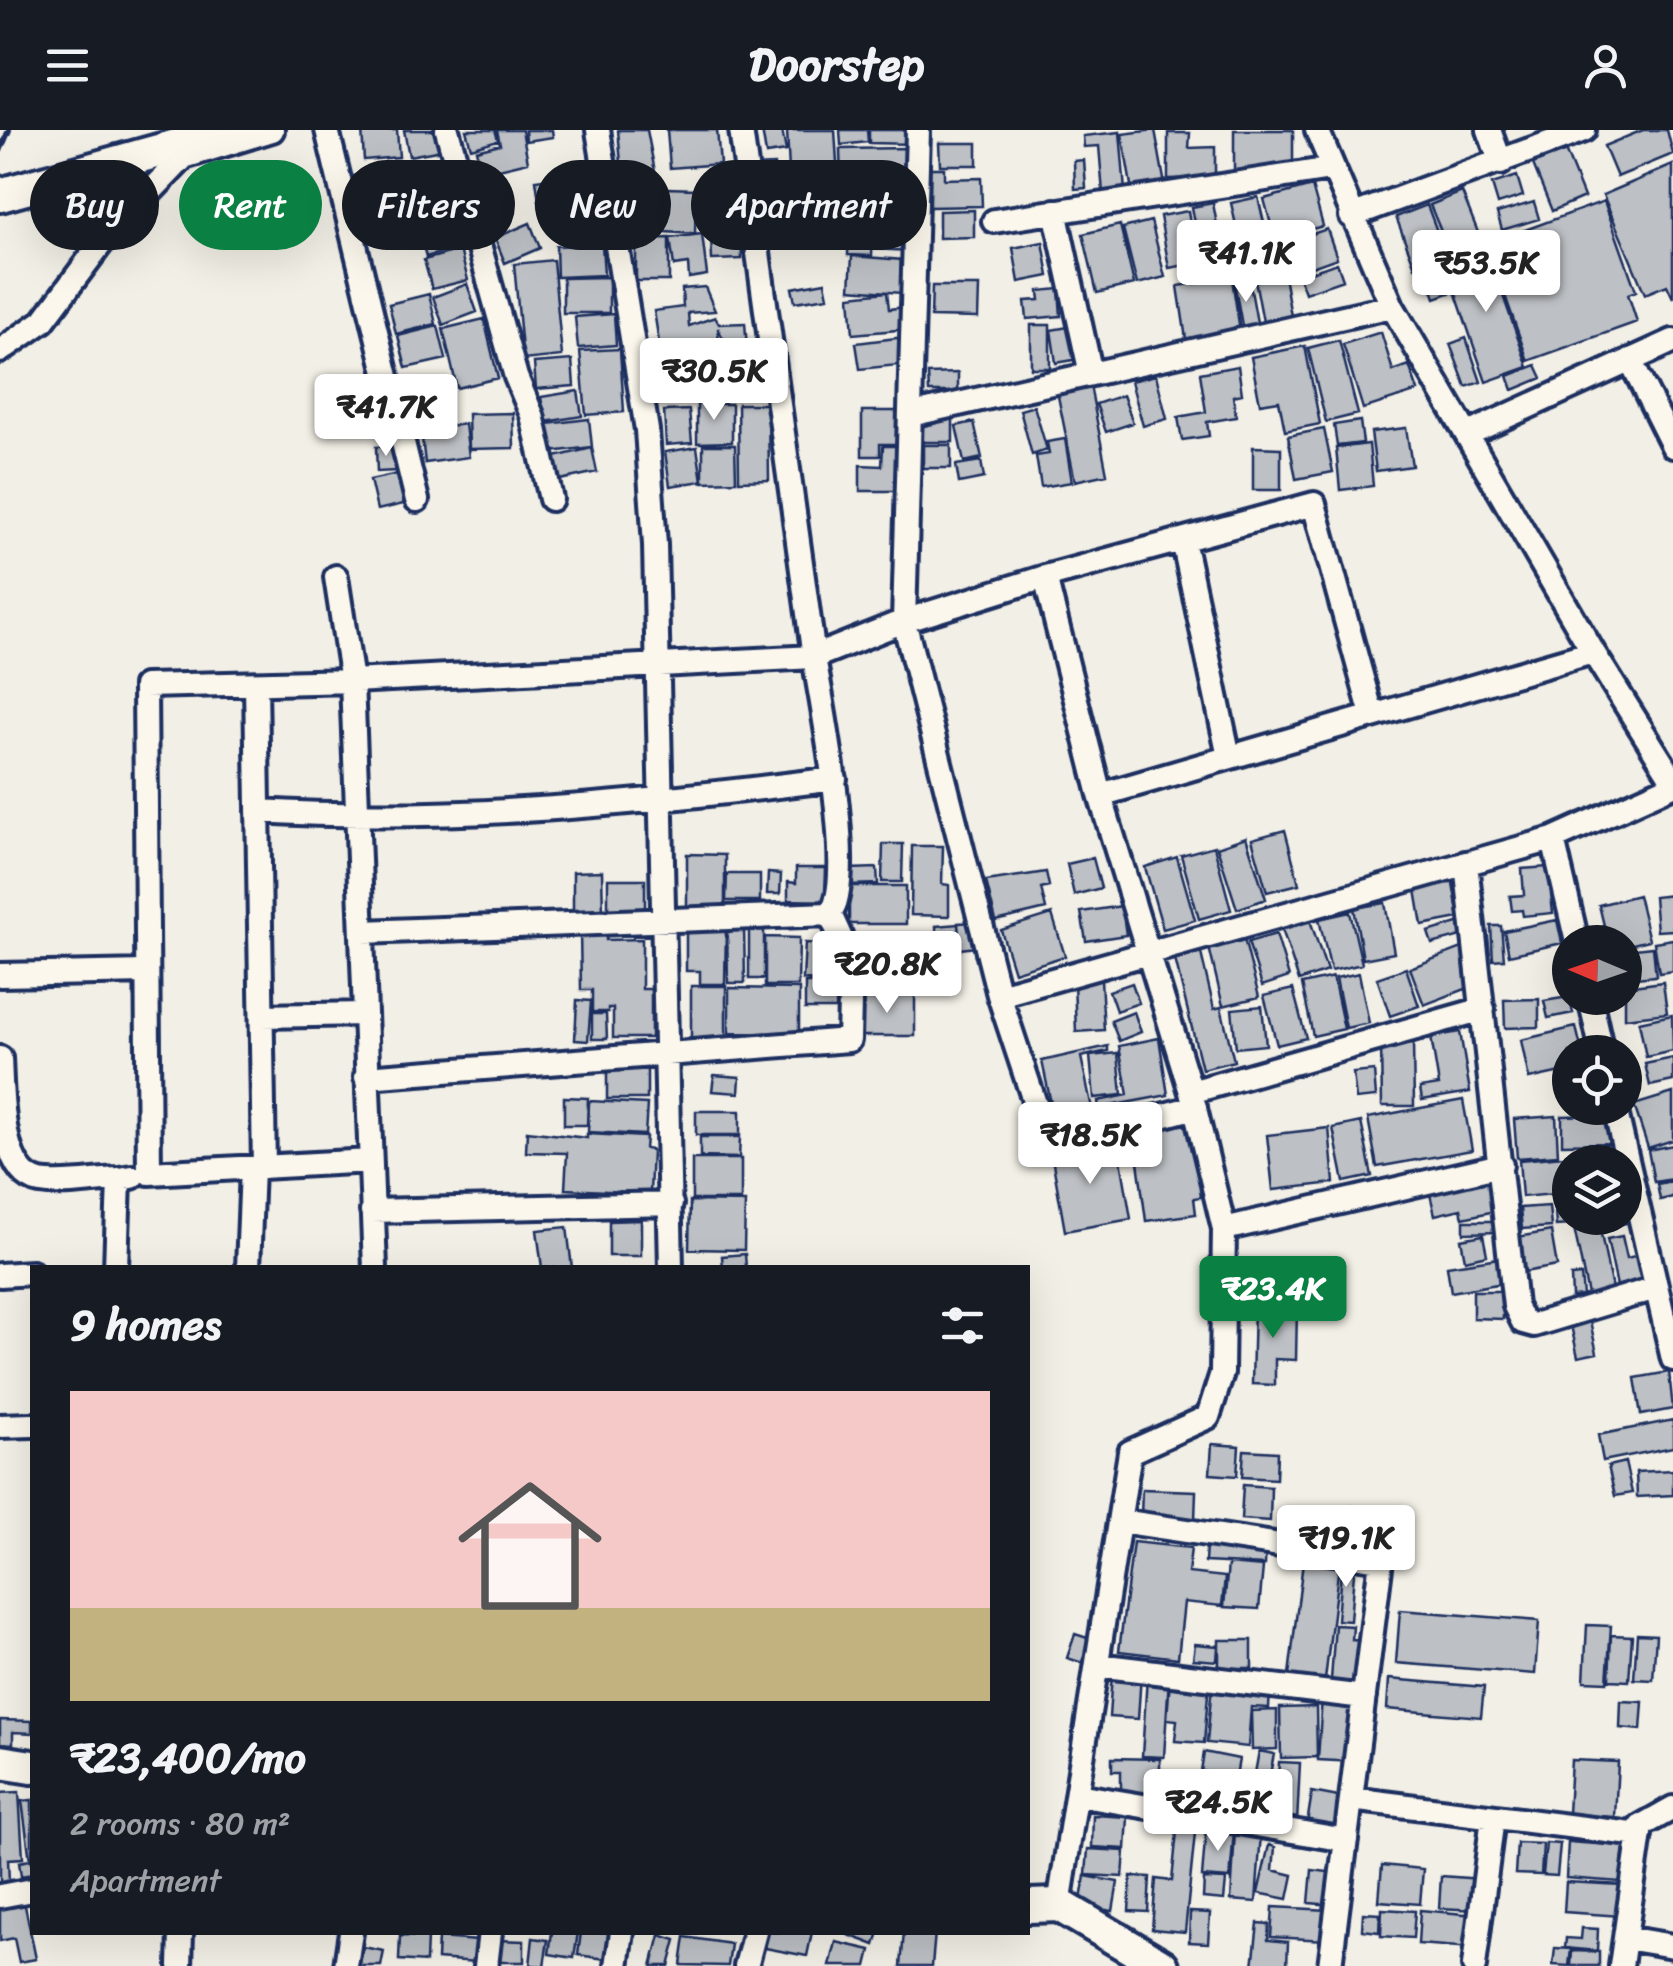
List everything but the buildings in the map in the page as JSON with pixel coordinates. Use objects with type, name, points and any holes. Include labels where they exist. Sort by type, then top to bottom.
[{"type":"street","points":[[0,195],[234,130]]},
{"type":"street","points":[[0,352],[43,321],[103,241],[184,156],[272,130]]},
{"type":"street","points":[[327,130],[417,500]]},
{"type":"street","points":[[447,130],[516,378],[532,416],[551,499]]},
{"type":"street","points":[[598,130],[647,430],[659,666],[671,1265]]},
{"type":"street","points":[[366,1076],[848,1040],[851,960],[830,914],[838,896],[835,780],[740,130]]},
{"type":"street","points":[[918,130],[904,622],[999,995],[1048,1146],[1483,1009]]},
{"type":"street","points":[[999,995],[1553,839],[1673,782],[1392,306],[1317,130]]},
{"type":"street","points":[[1489,130],[1502,163]]},
{"type":"street","points":[[1351,216],[1584,130]]},
{"type":"street","points":[[994,221],[1331,169]]},
{"type":"street","points":[[1055,211],[1092,374]]},
{"type":"street","points":[[910,416],[1392,306]]},
{"type":"street","points":[[1468,434],[1673,341]]},
{"type":"street","points":[[1630,360],[1673,446]]},
{"type":"street","points":[[150,1173],[145,686],[352,681],[814,657],[904,622],[1045,577],[1314,504],[1372,716]]},
{"type":"street","points":[[1184,540],[1229,757]]},
{"type":"street","points":[[336,577],[352,681],[375,1265]]},
{"type":"street","points":[[1045,577],[1100,795],[1193,1099],[1224,1229],[1222,1374],[1208,1417],[1130,1452],[1077,1795],[1044,1906],[1162,1966]]},
{"type":"street","points":[[1100,795],[1593,652]]},
{"type":"street","points":[[248,1265],[258,1167],[262,1016],[256,684]]},
{"type":"street","points":[[258,811],[357,817],[661,801],[835,780]]},
{"type":"street","points":[[1553,839],[1573,925]]},
{"type":"street","points":[[1466,863],[1515,1306],[1523,1322],[1534,1325],[1656,1288]]},
{"type":"street","points":[[362,932],[830,914]]},
{"type":"street","points":[[0,976],[148,972]]},
{"type":"street","points":[[262,1016],[364,1014]]},
{"type":"street","points":[[0,1058],[5,1135],[12,1166],[23,1177],[42,1183],[370,1161]]},
{"type":"street","points":[[1619,1125],[1673,1359]]},
{"type":"street","points":[[1224,1229],[1502,1165]]},
{"type":"street","points":[[116,1265],[119,1179]]},
{"type":"street","points":[[372,1210],[672,1204]]},
{"type":"street","points":[[0,1275],[30,1273]]},
{"type":"street","points":[[0,1426],[30,1425]]},
{"type":"street","points":[[1120,1521],[1381,1560],[1330,1966]]},
{"type":"street","points":[[1097,1665],[1364,1697]]},
{"type":"street","points":[[0,1762],[30,1767]]},
{"type":"street","points":[[1077,1795],[1346,1840]]},
{"type":"street","points":[[1351,1799],[1640,1836]]},
{"type":"street","points":[[1620,1966],[1641,1826],[1673,1808]]},
{"type":"street","points":[[1474,1966],[1493,1817]]},
{"type":"street","points":[[0,1896],[30,1890]]},
{"type":"street","points":[[180,1966],[181,1935]]},
{"type":"street","points":[[346,1966],[351,1935]]},
{"type":"street","points":[[486,1966],[490,1935]]},
{"type":"street","points":[[617,1966],[622,1935]]},
{"type":"street","points":[[746,1966],[754,1935]]},
{"type":"street","points":[[1625,1938],[1673,1946]]},
{"type":"railway","points":[[0,151],[9,130]]}]
